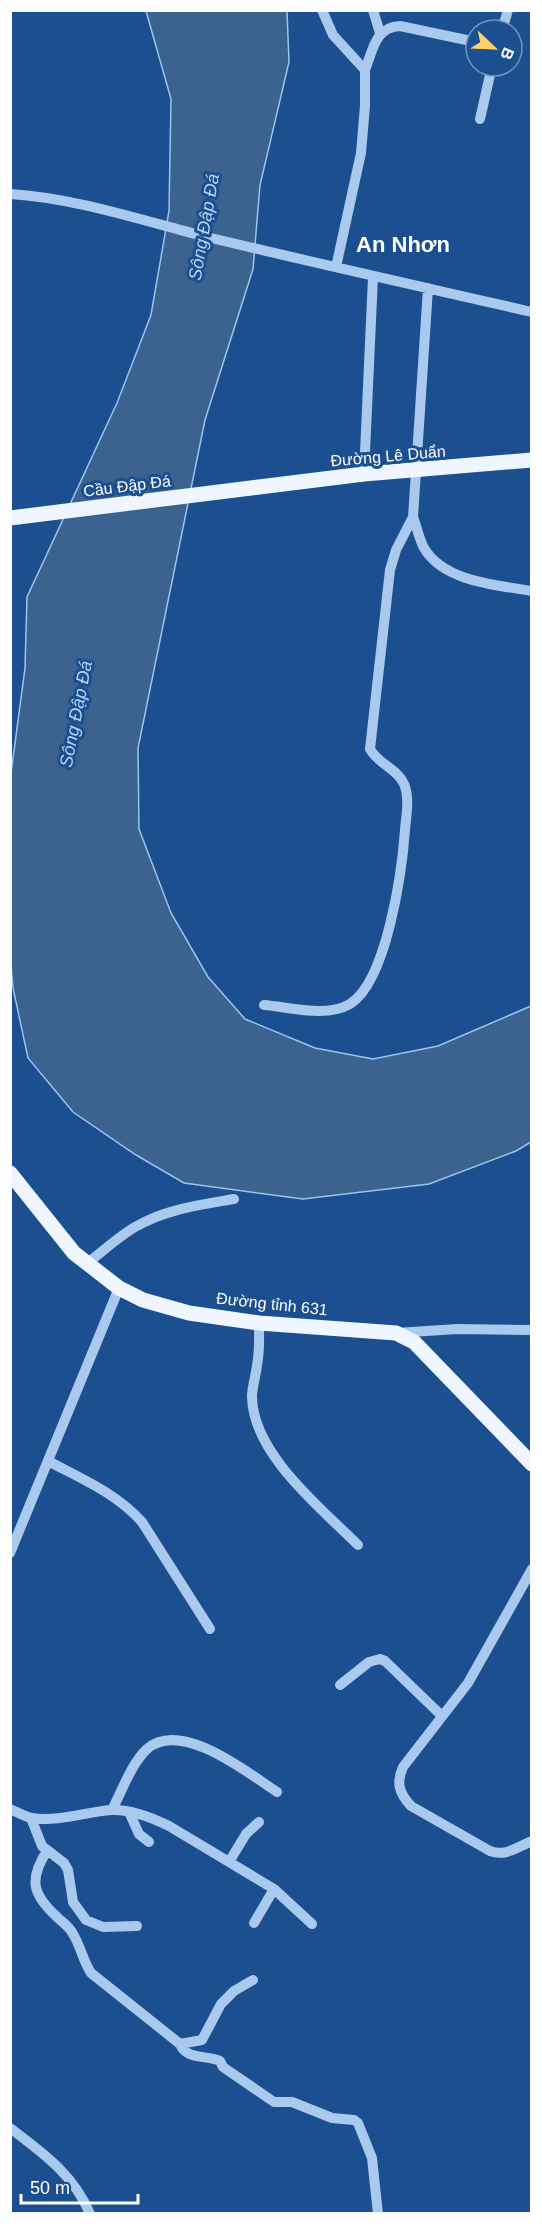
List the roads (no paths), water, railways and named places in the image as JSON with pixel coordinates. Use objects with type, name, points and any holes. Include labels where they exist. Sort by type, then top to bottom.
[{"type":"main road","name":"Đường Lê Duẩn","points":[[248,490],[364,474],[531,460]]},
{"type":"main road","name":"Cầu Đập Đá","points":[[10,518],[248,490]]},
{"type":"main road","name":"Đường tỉnh 631","points":[[10,1173],[74,1254],[119,1288],[143,1300],[165,1308],[259,1323],[396,1333],[414,1342],[531,1464]]},
{"type":"street","points":[[322,10],[333,34],[365,70]]},
{"type":"street","points":[[373,10],[380,33]]},
{"type":"street","points":[[336,267],[361,153],[365,70],[380,33],[390,26],[399,26],[464,40]]},
{"type":"street","points":[[480,119],[489,78]]},
{"type":"street","points":[[10,194],[61,201],[373,277],[531,312]]},
{"type":"street","points":[[364,474],[373,277]]},
{"type":"street","points":[[264,1005],[320,1010],[338,1008],[355,1000],[363,992],[374,971],[394,914],[403,863],[406,790],[398,775],[381,762],[370,748],[390,570],[396,550],[413,517],[428,288]]},
{"type":"street","points":[[413,517],[424,547],[431,558],[444,568],[488,583],[531,591]]},
{"type":"street","points":[[86,1264],[133,1228],[155,1217],[180,1208],[234,1199]]},
{"type":"street","points":[[10,1553],[119,1288]]},
{"type":"street","points":[[259,1323],[259,1355],[252,1397],[253,1409],[261,1430],[274,1456],[290,1478],[358,1545]]},
{"type":"street","points":[[396,1333],[457,1329],[531,1330]]},
{"type":"street","points":[[48,1461],[111,1494],[129,1508],[142,1522],[210,1629]]},
{"type":"street","points":[[531,1569],[481,1664],[454,1704],[402,1767],[398,1777],[403,1798],[411,1806],[490,1851],[499,1854],[506,1853],[531,1841]]},
{"type":"street","points":[[340,1685],[369,1662],[380,1659],[385,1661],[442,1716]]},
{"type":"street","points":[[112,1810],[133,1769],[148,1749],[159,1742],[171,1739],[193,1743],[224,1758],[277,1792]]},
{"type":"street","points":[[10,1809],[31,1818],[53,1818],[112,1810],[139,1814],[169,1826],[274,1889],[312,1924]]},
{"type":"street","points":[[129,1812],[139,1834],[149,1842]]},
{"type":"street","points":[[31,1818],[39,1841],[47,1851],[64,1863],[68,1870],[73,1902],[86,1920],[103,1927],[137,1926]]},
{"type":"street","points":[[229,1862],[246,1834],[259,1822]]},
{"type":"street","points":[[47,1851],[35,1874],[35,1890],[41,1903],[73,1933],[91,1973],[180,2044],[183,2052],[220,2061],[223,2067],[274,2102],[292,2102],[332,2118],[354,2120],[358,2123],[372,2158],[378,2214]]},
{"type":"street","points":[[254,1923],[274,1889]]},
{"type":"street","points":[[180,2044],[203,2040],[216,2010],[234,1991],[253,1980]]},
{"type":"street","points":[[10,2128],[64,2172],[85,2202],[90,2214]]},
{"type":"water","name":"Sông Đập Đá","points":[[146,11],[287,11],[289,62],[260,185],[253,269],[205,420],[138,748],[139,829],[171,913],[208,977],[245,1019],[315,1048],[373,1059],[438,1046],[531,1006],[531,1142],[516,1151],[429,1184],[303,1199],[184,1183],[136,1155],[73,1112],[28,1058],[13,988],[11,965],[10,781],[25,668],[27,597],[117,403],[151,315],[169,211],[171,99]]},
{"type":"district","name":"An Nhơn","points":[[403,244]]}]
